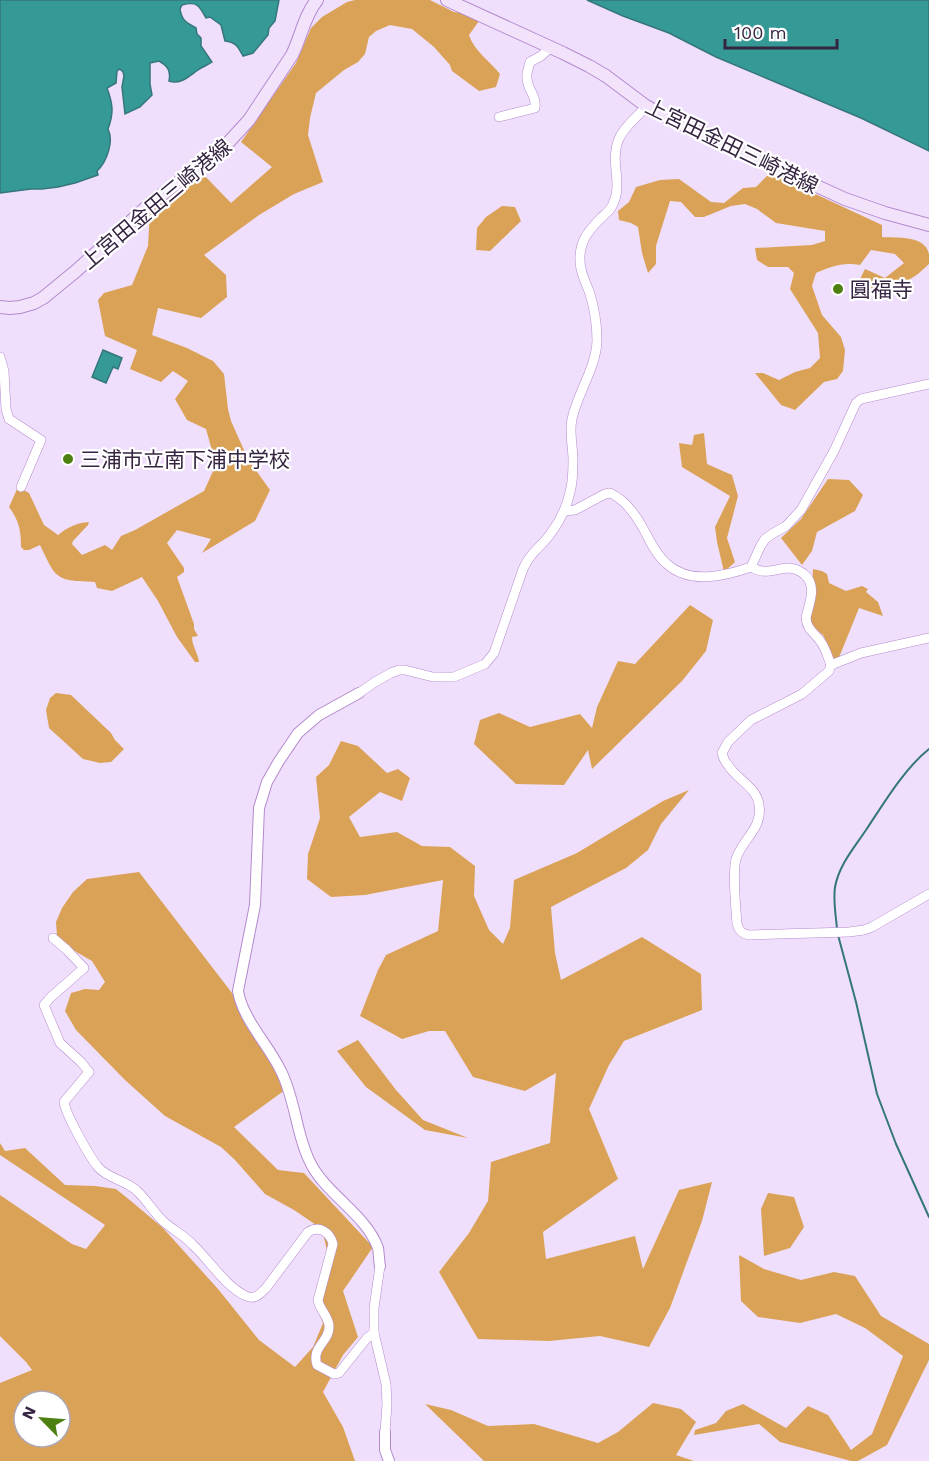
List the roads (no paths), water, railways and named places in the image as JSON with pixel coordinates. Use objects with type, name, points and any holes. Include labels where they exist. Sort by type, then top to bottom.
[{"type":"main road","name":"上宮田金田三崎港線","points":[[0,307],[20,307],[44,298],[76,272],[151,203],[215,157],[249,120],[292,55],[306,18],[317,0]]},
{"type":"main road","name":"上宮田金田三崎港線","points":[[447,0],[580,62],[606,76],[645,106],[668,118],[844,199],[929,225]]},
{"type":"street","points":[[498,117],[535,108],[535,97],[526,79],[530,62],[551,47]]},
{"type":"street","points":[[389,1461],[385,1432],[386,1384],[374,1333],[374,1308],[380,1266],[378,1248],[365,1226],[328,1188],[312,1166],[296,1122],[286,1081],[239,998],[238,991],[255,905],[259,808],[267,782],[279,761],[298,733],[319,715],[399,670],[433,677],[454,677],[484,664],[494,653],[523,569],[530,557],[551,534],[564,511],[570,493],[573,460],[572,418],[592,363],[597,342],[593,306],[582,274],[581,247],[583,238],[589,230],[613,206],[617,183],[615,165],[617,142],[645,106]]},
{"type":"street","points":[[0,357],[4,371],[6,409],[9,419],[41,440],[21,487]]},
{"type":"street","points":[[750,567],[765,539],[786,526],[801,510],[834,451],[856,403],[861,399],[929,384]]},
{"type":"street","points":[[564,511],[575,510],[610,493],[625,503],[640,523],[661,559],[673,569],[688,574],[716,577],[750,567],[765,572],[788,568],[806,576],[811,582],[806,623],[824,646],[831,665],[829,671],[802,694],[750,720],[725,746],[722,753],[728,767],[754,793],[759,805],[756,827],[739,851],[735,865],[738,929],[749,935],[857,931],[872,927],[929,894]]},
{"type":"street","points":[[831,665],[861,653],[929,638]]},
{"type":"street","points":[[53,938],[84,968],[44,1005],[60,1043],[89,1072],[64,1102],[68,1115],[96,1164],[109,1176],[136,1190],[163,1221],[192,1243],[237,1290],[253,1298],[266,1288],[308,1232],[313,1229],[325,1231],[333,1240],[333,1250],[319,1290],[318,1300],[329,1326],[328,1332],[316,1351],[317,1365],[334,1374],[339,1372],[367,1338],[374,1333]]},
{"type":"waterway","points":[[837,929],[834,892],[843,864],[895,787],[911,766],[929,749]]},
{"type":"waterway","points":[[838,935],[877,1094],[896,1144],[929,1217]]},
{"type":"place","name":"圓福寺","points":[[838,289]]},
{"type":"place","name":"三浦市立南下浦中学校","points":[[68,459]]}]
